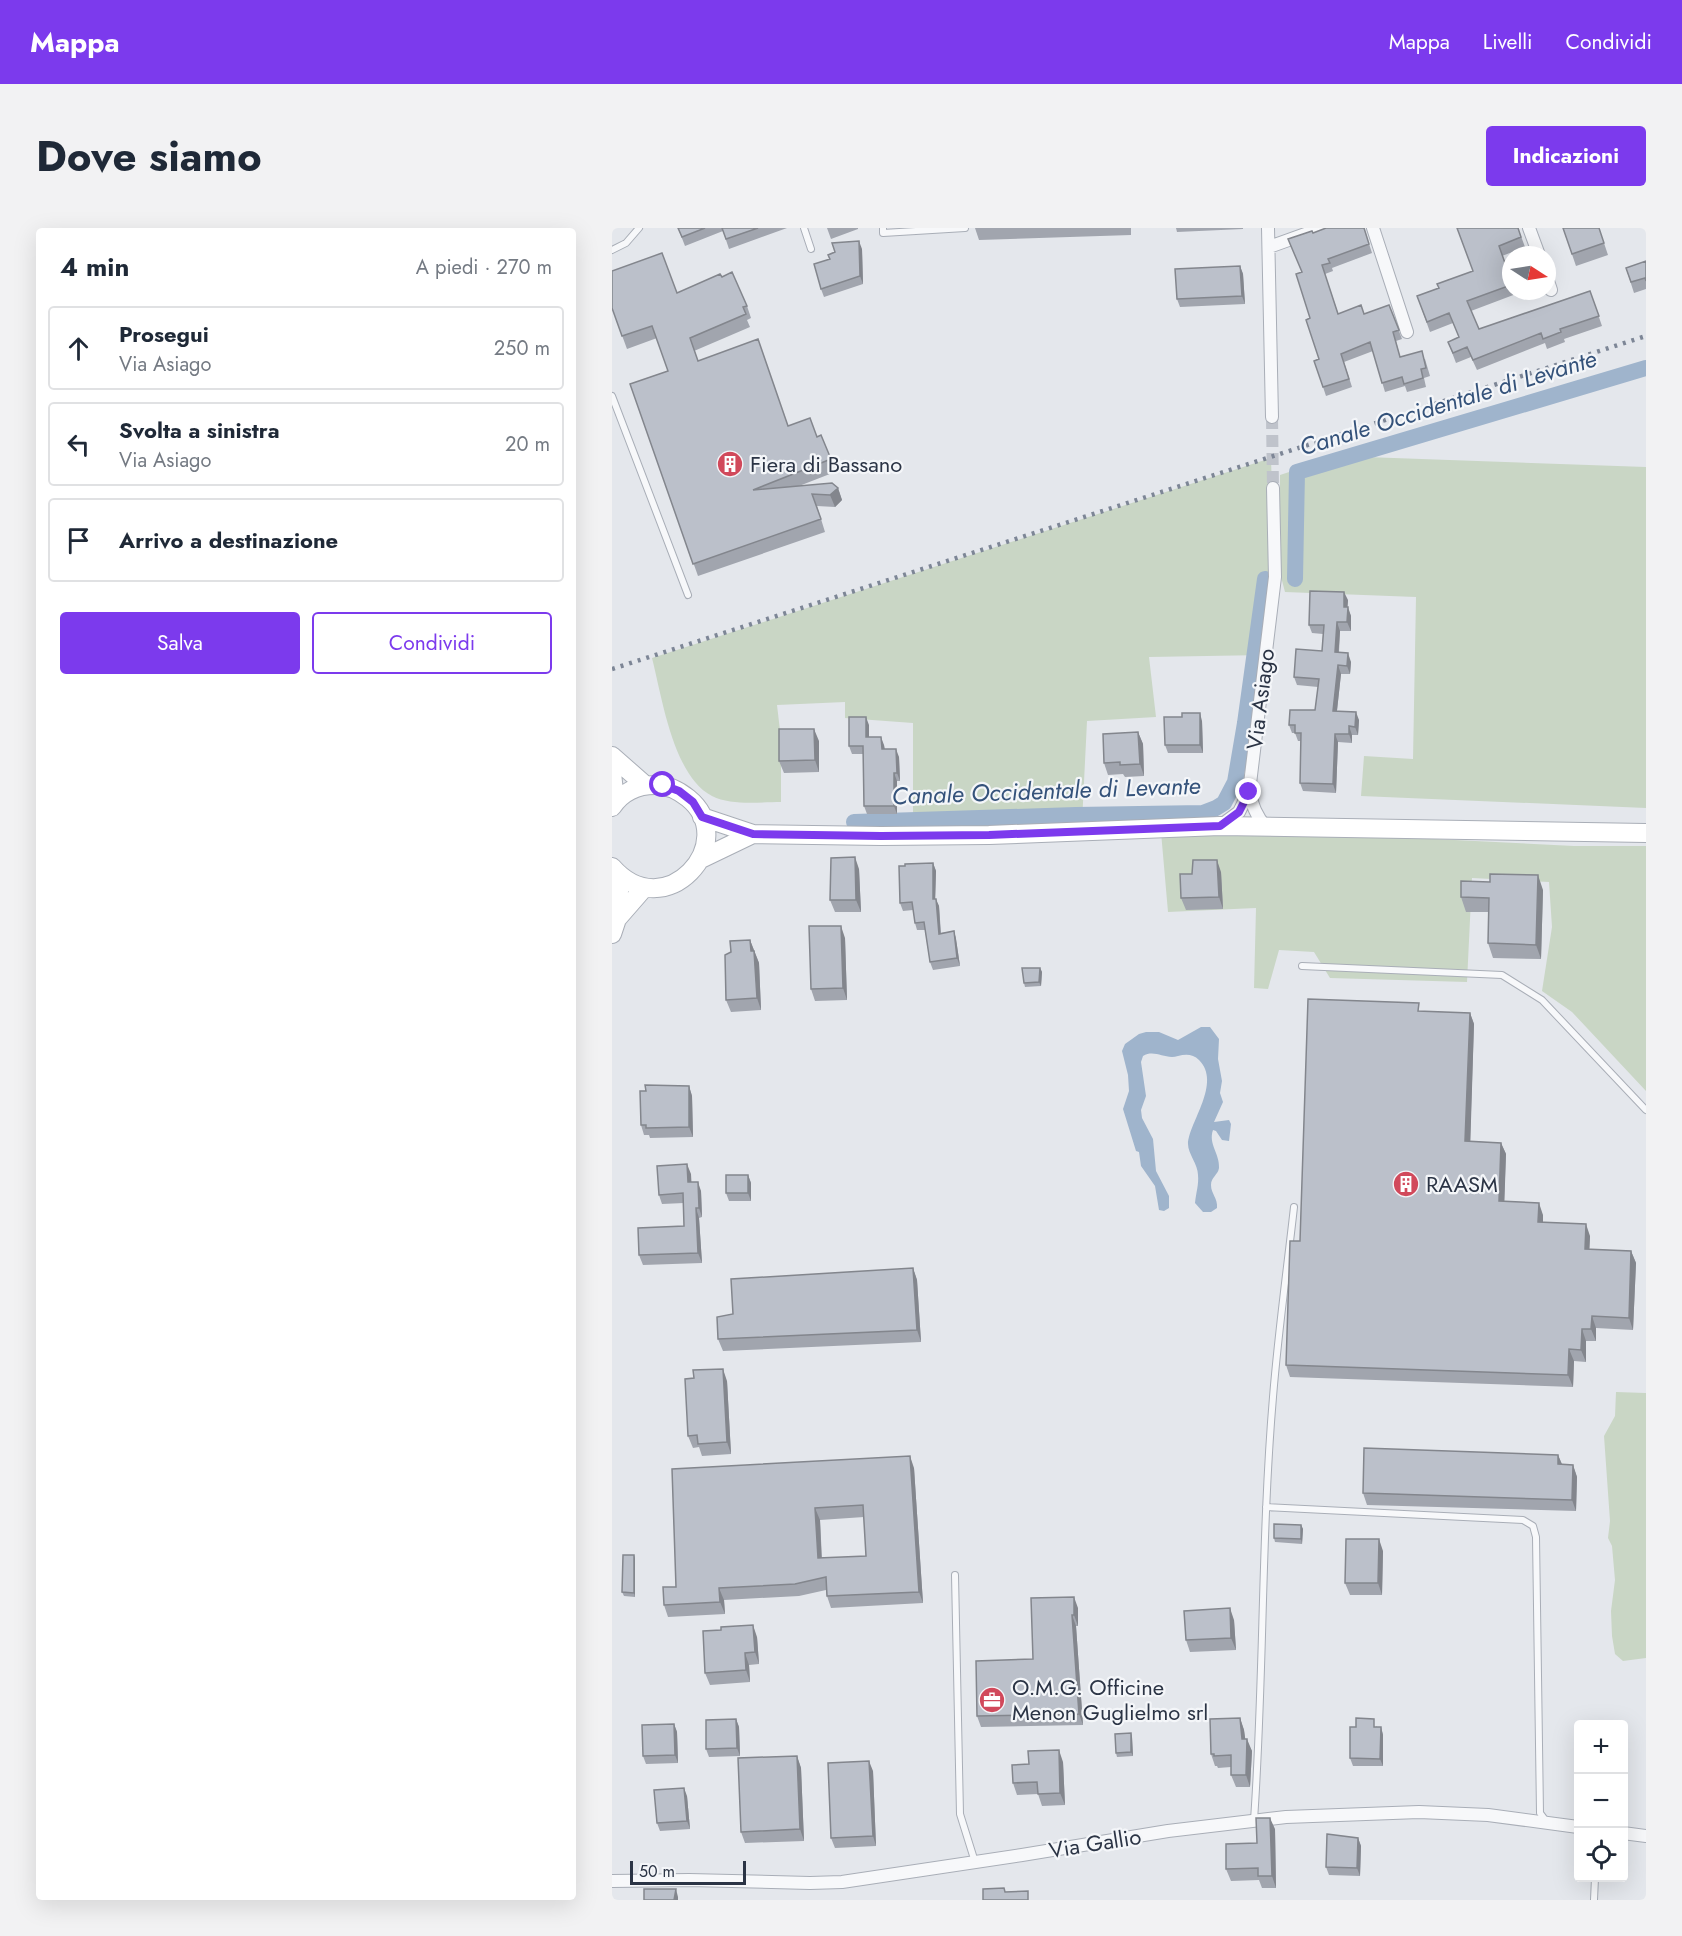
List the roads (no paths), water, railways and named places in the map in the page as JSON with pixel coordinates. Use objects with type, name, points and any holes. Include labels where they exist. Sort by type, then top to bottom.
[{"type":"main road","points":[[612,756],[645,785]]},
{"type":"main road","points":[[612,773],[614,804]]},
{"type":"main road","points":[[614,804],[634,788],[645,785],[663,785],[679,791],[693,802],[702,817],[706,831],[701,859],[691,873],[678,883],[661,888],[644,888],[632,884],[616,872]]},
{"type":"main road","points":[[702,817],[753,834],[989,835],[1220,826],[1646,833]]},
{"type":"main road","points":[[701,859],[753,834]]},
{"type":"main road","points":[[614,927],[616,872]]},
{"type":"main road","points":[[614,927],[644,888]]},
{"type":"street","points":[[1268,228],[1272,417]]},
{"type":"street","points":[[1269,247],[1322,228]]},
{"type":"street","points":[[1373,228],[1407,332]]},
{"type":"street","points":[[1528,228],[1535,246]]},
{"type":"street","name":"Via Asiago","points":[[1220,826],[1239,812],[1249,792],[1275,577],[1273,488]]},
{"type":"street","points":[[1249,792],[1258,819],[1266,827]]},
{"type":"street","name":"Via Gallio","points":[[612,1881],[842,1882],[1168,1831],[1286,1817],[1419,1812],[1488,1815],[1574,1826]]},
{"type":"street","points":[[1628,1834],[1646,1836]]},
{"type":"lane","points":[[612,250],[626,243],[639,228]]},
{"type":"lane","points":[[804,228],[811,249]]},
{"type":"lane","points":[[883,228],[883,233],[965,228]]},
{"type":"lane","points":[[612,396],[688,596]]},
{"type":"lane","points":[[1302,966],[1502,975],[1542,1000],[1646,1110]]},
{"type":"lane","points":[[1254,1820],[1260,1733],[1266,1507],[1273,1396],[1294,1207]]},
{"type":"lane","points":[[1266,1507],[1523,1520],[1533,1526],[1536,1537],[1540,1813],[1547,1823]]},
{"type":"lane","points":[[956,1575],[960,1814],[975,1862]]},
{"type":"lane","points":[[1594,1900],[1595,1882]]},
{"type":"water","points":[[1201,1027],[1210,1027],[1219,1039],[1218,1059],[1222,1081],[1220,1093],[1223,1102],[1214,1122],[1229,1120],[1231,1124],[1229,1141],[1222,1140],[1216,1131],[1213,1130],[1212,1135],[1219,1163],[1211,1185],[1217,1208],[1211,1212],[1203,1212],[1195,1203],[1198,1171],[1188,1144],[1206,1091],[1205,1069],[1197,1058],[1192,1056],[1169,1057],[1147,1054],[1143,1056],[1141,1062],[1146,1096],[1141,1110],[1142,1118],[1153,1139],[1156,1171],[1169,1196],[1169,1208],[1164,1211],[1159,1210],[1155,1186],[1141,1166],[1139,1152],[1136,1151],[1123,1109],[1129,1091],[1122,1051],[1125,1044],[1139,1034],[1159,1032],[1178,1040]]},
{"type":"waterway","name":"Canale Occidentale di Levante","points":[[1295,579],[1297,472],[1646,368]]},
{"type":"waterway","name":"Canale Occidentale di Levante","points":[[854,822],[1203,813],[1216,808],[1224,803],[1235,782],[1265,579]]},
{"type":"tunnel","points":[[1272,417],[1273,488]]},
{"type":"railway","points":[[612,669],[1646,336]]},
{"type":"place","name":"Fiera di Bassano","points":[[730,464]]},
{"type":"place","name":"RAASM","points":[[1406,1184]]},
{"type":"place","name":"O.M.G. Officine Menon Guglielmo srl","points":[[992,1700]]}]
